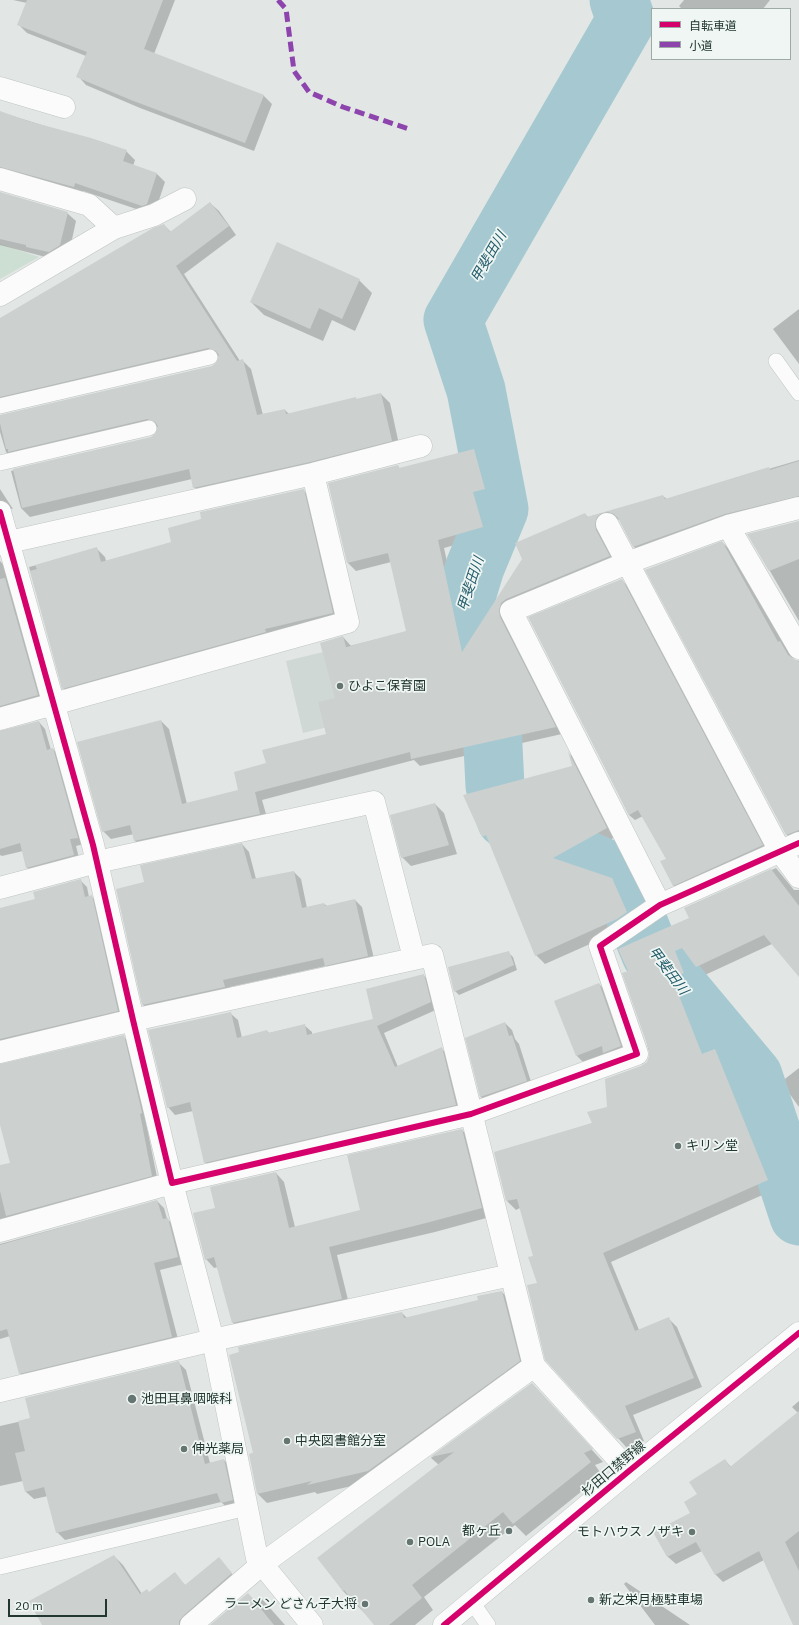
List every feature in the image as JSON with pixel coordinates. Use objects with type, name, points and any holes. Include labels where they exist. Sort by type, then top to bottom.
[{"type":"street","points":[[0,88],[64,107]]},
{"type":"street","points":[[0,179],[89,205],[114,228]]},
{"type":"street","points":[[0,295],[114,228],[154,215],[185,199]]},
{"type":"street","points":[[4,542],[313,474],[421,446]]},
{"type":"street","points":[[0,719],[348,622],[313,474]]},
{"type":"street","points":[[656,908],[512,611],[627,563],[728,526],[799,508]]},
{"type":"street","points":[[0,512],[4,542],[54,704],[97,862],[172,1183],[213,1340],[257,1558],[312,1625]]},
{"type":"street","points":[[607,524],[627,563],[790,847],[799,877]]},
{"type":"street","points":[[728,526],[799,648]]},
{"type":"street","points":[[0,888],[97,862],[374,802],[414,958]]},
{"type":"street","points":[[0,1231],[172,1183],[471,1114],[637,1054],[600,946],[656,908],[790,847]]},
{"type":"street","points":[[0,1052],[133,1020],[432,954],[534,1366],[630,1470]]},
{"type":"street","points":[[0,1391],[213,1340],[511,1275]]},
{"type":"street","name":"杉田口禁野線","points":[[444,1625],[630,1470],[799,1333]]},
{"type":"street","points":[[192,1625],[262,1564],[534,1366]]},
{"type":"lane","points":[[0,406],[210,357]]},
{"type":"lane","points":[[776,361],[799,393]]},
{"type":"lane","points":[[0,463],[150,428]]},
{"type":"lane","points":[[0,1567],[247,1508]]},
{"type":"lane","points":[[472,1602],[488,1625]]},
{"type":"shaded area","name":"ひよこ保育園","points":[[377,639],[395,711],[303,733],[286,661]]},
{"type":"green space","points":[[0,244],[39,257],[0,279]]},
{"type":"building","points":[[27,0],[163,0],[144,49],[264,95],[245,143],[131,100],[76,77],[87,52],[17,25]]},
{"type":"building","points":[[0,111],[28,121],[91,138],[127,150],[123,161],[157,173],[147,204],[142,206],[75,183],[74,187],[0,167]]},
{"type":"building","points":[[0,192],[68,212],[60,245],[49,252],[0,239]]},
{"type":"building","points":[[210,202],[229,226],[176,266],[237,361],[243,359],[257,415],[285,409],[286,414],[356,397],[356,399],[381,393],[392,441],[310,462],[193,488],[189,469],[22,508],[13,469],[151,437],[155,434],[158,426],[155,422],[147,419],[8,452],[0,423],[0,415],[212,366],[216,363],[219,355],[216,351],[208,348],[0,397],[0,318],[153,228],[164,224],[170,232]]},
{"type":"building","points":[[277,242],[360,279],[342,319],[319,308],[310,329],[250,302]]},
{"type":"building","points":[[474,449],[485,489],[473,492],[483,527],[438,540],[462,652],[522,559],[515,543],[585,513],[587,517],[663,495],[665,499],[769,467],[770,470],[799,461],[799,496],[725,514],[633,547],[618,518],[614,514],[608,512],[602,513],[597,517],[595,524],[596,530],[610,556],[506,599],[501,603],[499,610],[500,617],[556,727],[411,759],[410,752],[255,792],[260,814],[134,841],[130,825],[102,832],[77,742],[161,720],[182,804],[238,790],[234,772],[266,763],[262,750],[326,734],[318,702],[335,698],[320,643],[343,636],[346,647],[406,631],[388,553],[347,563],[328,483],[398,465],[399,468]]},
{"type":"building","points":[[304,489],[333,613],[265,629],[266,632],[62,689],[30,571],[37,569],[35,565],[97,547],[101,562],[171,542],[168,528],[201,519],[200,512]]},
{"type":"building","points":[[799,521],[799,559],[769,571],[747,534]]},
{"type":"building","points":[[722,541],[778,642],[780,641],[788,655],[799,662],[799,830],[786,835],[645,570]]},
{"type":"building","points":[[5,578],[38,695],[0,706],[0,579]]},
{"type":"building","points":[[622,579],[763,845],[673,886],[660,861],[666,859],[638,810],[629,815],[528,617]]},
{"type":"building","points":[[39,721],[47,750],[53,748],[78,838],[70,839],[74,855],[26,868],[20,843],[0,849],[0,731]]},
{"type":"building","points":[[568,751],[607,828],[553,858],[612,878],[627,912],[617,919],[535,956],[486,835],[482,837],[463,795],[572,766]]},
{"type":"building","points":[[435,803],[449,845],[401,858],[390,815]]},
{"type":"building","points":[[242,843],[252,879],[294,871],[302,908],[324,903],[325,906],[355,899],[368,956],[325,966],[323,958],[223,980],[225,987],[142,1005],[116,889],[144,882],[140,865]]},
{"type":"building","points":[[771,869],[799,906],[799,977],[764,935],[696,967],[682,948],[675,951],[684,973],[672,978],[702,1054],[715,1049],[768,1180],[603,1253],[635,1331],[669,1317],[694,1378],[625,1406],[636,1432],[617,1439],[545,1360],[527,1285],[537,1283],[528,1257],[533,1256],[517,1199],[506,1201],[494,1152],[592,1123],[587,1112],[607,1107],[605,1079],[641,1066],[647,1062],[649,1050],[622,973],[628,971],[618,949],[689,918],[684,908]]},
{"type":"building","points":[[81,879],[85,897],[92,895],[118,1011],[0,1039],[0,908],[35,899],[33,892]]},
{"type":"building","points":[[509,951],[514,965],[454,992],[448,967]]},
{"type":"building","points":[[424,974],[431,1002],[377,1026],[395,1067],[442,1047],[456,1105],[204,1163],[190,1102],[167,1108],[148,1030],[231,1012],[237,1038],[267,1030],[268,1033],[305,1024],[307,1035],[373,1019],[366,989]]},
{"type":"building","points":[[599,983],[621,1046],[603,1053],[602,1046],[576,1056],[554,1001]]},
{"type":"building","points":[[505,1022],[509,1036],[512,1035],[527,1081],[480,1097],[465,1038]]},
{"type":"building","points":[[124,1035],[142,1113],[140,1114],[152,1176],[6,1216],[0,1191],[0,1165],[10,1163],[0,1125],[0,1064]]},
{"type":"building","points":[[462,1129],[482,1208],[329,1247],[342,1299],[232,1323],[214,1257],[205,1260],[193,1213],[215,1208],[210,1187],[276,1172],[289,1228],[360,1210],[347,1155]]},
{"type":"building","points":[[157,1200],[163,1219],[168,1218],[178,1257],[154,1263],[172,1337],[19,1374],[7,1329],[0,1331],[0,1245]]},
{"type":"building","points":[[502,1291],[520,1361],[368,1471],[307,1485],[312,1481],[257,1494],[249,1454],[253,1453],[229,1355],[239,1352],[238,1347],[402,1312],[404,1318],[478,1300],[477,1296]]},
{"type":"building","points":[[179,1361],[205,1464],[224,1459],[233,1500],[221,1503],[217,1493],[56,1533],[44,1487],[25,1492],[15,1453],[25,1451],[18,1421],[30,1418],[25,1398]]},
{"type":"building","points":[[532,1383],[593,1449],[584,1453],[591,1462],[513,1524],[503,1512],[412,1585],[422,1598],[389,1625],[374,1625],[357,1604],[356,1605],[344,1590],[343,1591],[317,1558],[454,1452],[430,1457]]},
{"type":"building","points":[[799,1411],[799,1531],[785,1542],[799,1571],[799,1625],[793,1625],[759,1551],[715,1575],[696,1542],[667,1557],[653,1532],[690,1513],[684,1502],[697,1494],[689,1482],[725,1459],[730,1467]]},
{"type":"building","points":[[114,1555],[140,1594],[147,1589],[149,1592],[175,1572],[185,1585],[219,1557],[232,1573],[183,1616],[179,1621],[179,1625],[42,1625],[29,1601]]},
{"type":"building","points":[[248,1593],[274,1625],[210,1625]]},
{"type":"waterway","name":"甲斐田川","points":[[619,0],[626,20],[453,320],[476,390],[499,509],[475,567],[459,620],[469,664],[491,706],[495,786],[506,819],[536,839],[618,874],[651,954],[753,1076],[799,1216]]},
{"type":"marked path","points":[[278,0],[286,9],[294,71],[309,92],[343,107],[409,129]]},
{"type":"cycle path","points":[[0,512],[93,845],[172,1183],[471,1114],[637,1054],[600,946],[660,905],[799,843]]},
{"type":"cycle path","points":[[444,1625],[629,1471],[799,1333]]},
{"type":"place","name":"ひよこ保育園","points":[[340,686]]},
{"type":"place","name":"キリン堂","points":[[678,1146]]},
{"type":"place","name":"池田耳鼻咽喉科","points":[[132,1399]]},
{"type":"place","name":"中央図書館分室","points":[[287,1441]]},
{"type":"place","name":"伸光薬局","points":[[184,1449]]},
{"type":"place","name":"都ヶ丘","points":[[509,1531]]},
{"type":"place","name":"モトハウス ノザキ","points":[[692,1532]]},
{"type":"place","name":"POLA","points":[[410,1542]]},
{"type":"place","name":"新之栄月極駐車場","points":[[591,1600]]},
{"type":"place","name":"ラーメン どさん子大将","points":[[365,1604]]}]
